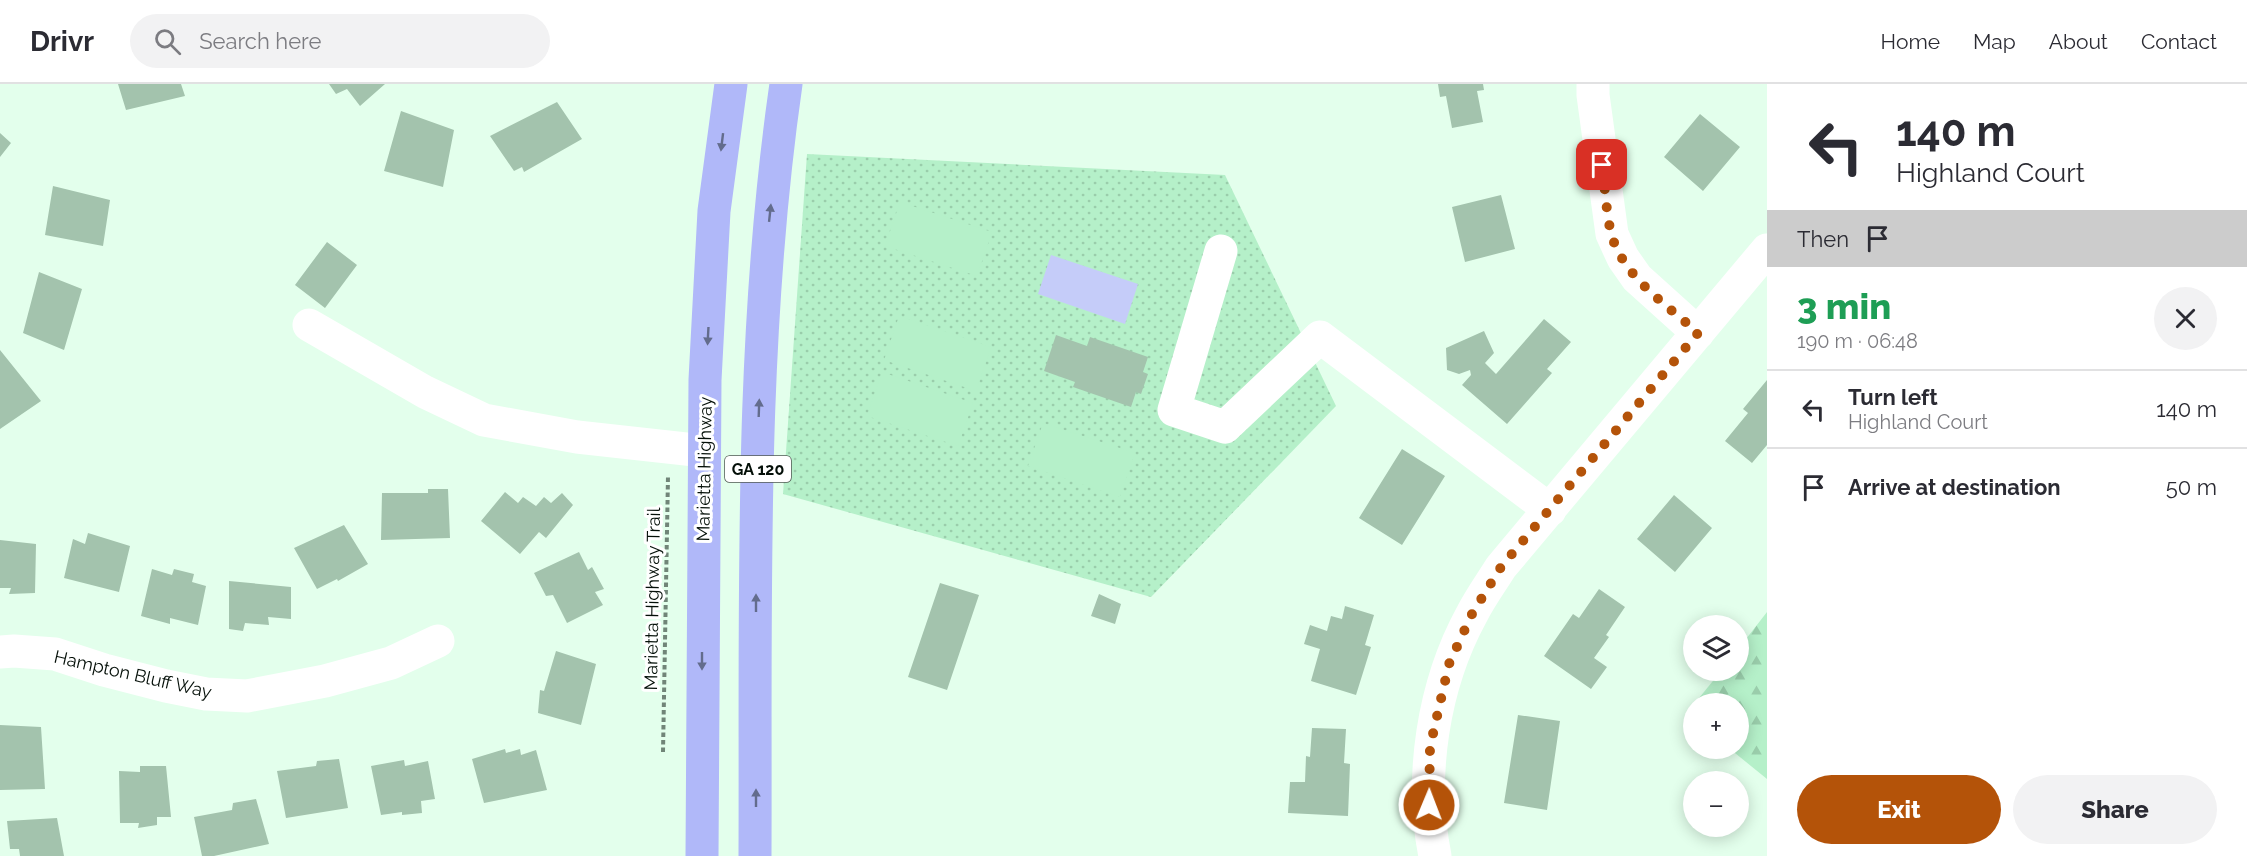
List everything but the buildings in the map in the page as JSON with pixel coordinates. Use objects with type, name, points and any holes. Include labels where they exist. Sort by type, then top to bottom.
[{"type":"highway","name":"Marietta Highway","points":[[702,856],[706,369],[714,212],[731,84]]},
{"type":"highway","name":"GA 120","points":[[755,856],[759,405],[767,236],[786,84]]},
{"type":"street","points":[[1593,84],[1612,234],[1623,258],[1636,278],[1698,333]]},
{"type":"street","points":[[1435,856],[1429,824],[1430,747],[1449,664],[1472,614],[1501,567],[1767,250]]},
{"type":"street","points":[[1221,251],[1174,411],[1225,428],[1320,337],[1550,510]]},
{"type":"street","points":[[309,325],[425,392],[484,420],[577,437],[704,451]]},
{"type":"street","name":"Hampton Bluff Way","points":[[0,652],[55,654],[104,670],[166,686],[206,694],[247,696],[325,681],[391,663],[438,640]]},
{"type":"path","name":"Marietta Highway Trail","points":[[663,752],[669,447]]},
{"type":"green space","points":[[807,154],[1225,175],[1336,406],[1151,597],[783,494]]},
{"type":"green space","points":[[900,202],[992,232],[977,276],[885,246]]},
{"type":"green space","points":[[899,316],[991,347],[976,391],[884,360]]},
{"type":"green space","points":[[882,372],[973,403],[958,446],[867,416]]},
{"type":"green space","points":[[1043,423],[1135,453],[1120,497],[1028,466]]},
{"type":"green space","points":[[1767,612],[1767,779],[1742,759],[1749,759],[1749,693],[1703,693],[1713,681],[1749,681],[1749,635]]},
{"type":"water","points":[[1051,255],[1138,284],[1125,324],[1038,294]]},
{"type":"route","points":[[1429,805],[1430,747],[1449,664],[1472,614],[1501,567],[1698,333],[1636,278],[1623,258],[1612,234],[1602,165]]}]
